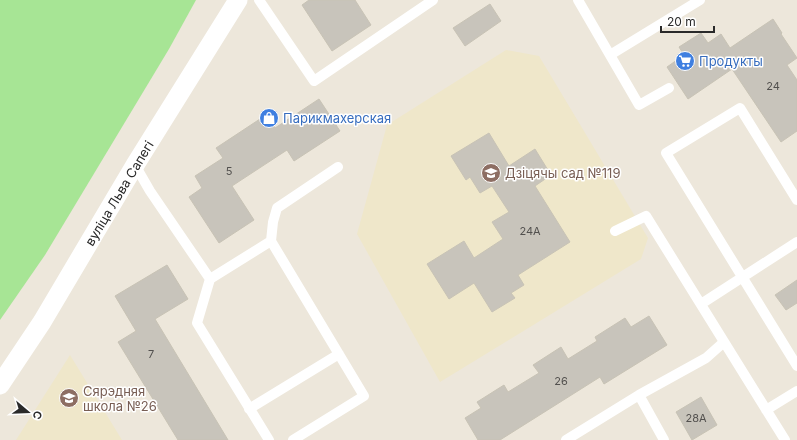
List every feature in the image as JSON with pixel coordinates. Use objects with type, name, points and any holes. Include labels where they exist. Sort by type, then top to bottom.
[{"type":"street","name":"вуліца Льва Сапегі","points":[[0,385],[42,322],[135,165],[238,0]]},
{"type":"lane","points":[[259,0],[314,81],[433,0]]},
{"type":"lane","points":[[578,0],[639,105],[669,88]]},
{"type":"lane","points":[[610,55],[700,0]]},
{"type":"lane","points":[[797,200],[740,108],[666,153],[797,366]]},
{"type":"lane","points":[[135,165],[150,191],[210,279]]},
{"type":"lane","points":[[293,440],[364,396],[271,241],[273,222],[277,208],[338,167]]},
{"type":"lane","points":[[615,231],[646,216],[785,440]]},
{"type":"lane","points":[[269,440],[197,322],[210,279],[271,241]]},
{"type":"lane","points":[[701,304],[744,278],[797,242]]},
{"type":"lane","points":[[566,440],[638,395],[706,358],[724,342]]},
{"type":"lane","points":[[249,409],[339,354]]},
{"type":"lane","points":[[766,410],[797,390]]},
{"type":"lane","points":[[638,395],[664,440]]},
{"type":"shaded area","name":"Дзіцячы сад №119","points":[[506,50],[539,56],[648,238],[641,259],[440,382],[357,234],[387,125]]},
{"type":"shaded area","name":"Сярэдняя школа №26","points":[[70,355],[122,440],[16,440]]},
{"type":"green space","points":[[0,0],[196,0],[169,49],[45,255],[0,320]]},
{"type":"building","points":[[309,0],[355,0],[371,25],[332,51],[302,5]]},
{"type":"building","points":[[490,4],[501,21],[465,46],[453,28]]},
{"type":"building","points":[[773,19],[797,58],[787,65],[797,80],[797,131],[781,142],[732,69],[688,99],[667,67],[684,55],[679,47],[701,33],[708,43],[721,34],[730,48]]},
{"type":"building","points":[[319,99],[340,131],[294,161],[287,150],[232,186],[254,220],[219,243],[189,197],[202,188],[195,176],[223,158],[216,148],[266,115],[275,128]]},
{"type":"building","points":[[489,133],[509,166],[535,149],[551,175],[535,186],[570,242],[518,275],[524,285],[511,293],[515,298],[492,312],[474,283],[449,299],[427,264],[464,241],[474,258],[503,239],[492,222],[509,212],[492,186],[480,193],[470,177],[466,180],[451,156]]},
{"type":"building","points":[[167,265],[188,299],[155,319],[228,440],[178,440],[118,342],[136,331],[115,296]]},
{"type":"building","points":[[797,280],[797,303],[786,310],[775,295]]},
{"type":"building","points":[[649,316],[667,345],[604,384],[600,377],[500,440],[478,440],[465,418],[481,408],[477,402],[504,385],[508,392],[539,373],[533,365],[561,347],[568,359],[597,341],[595,337],[625,318],[631,327]]},
{"type":"building","points":[[701,397],[717,425],[692,440],[676,412]]},
{"type":"place","name":"Продукты","points":[[685,61]]},
{"type":"place","name":"Парикмахерская","points":[[269,118]]},
{"type":"place","name":"Дзіцячы сад №119","points":[[491,173]]},
{"type":"place","name":"Сярэдняя школа №26","points":[[69,398]]}]
